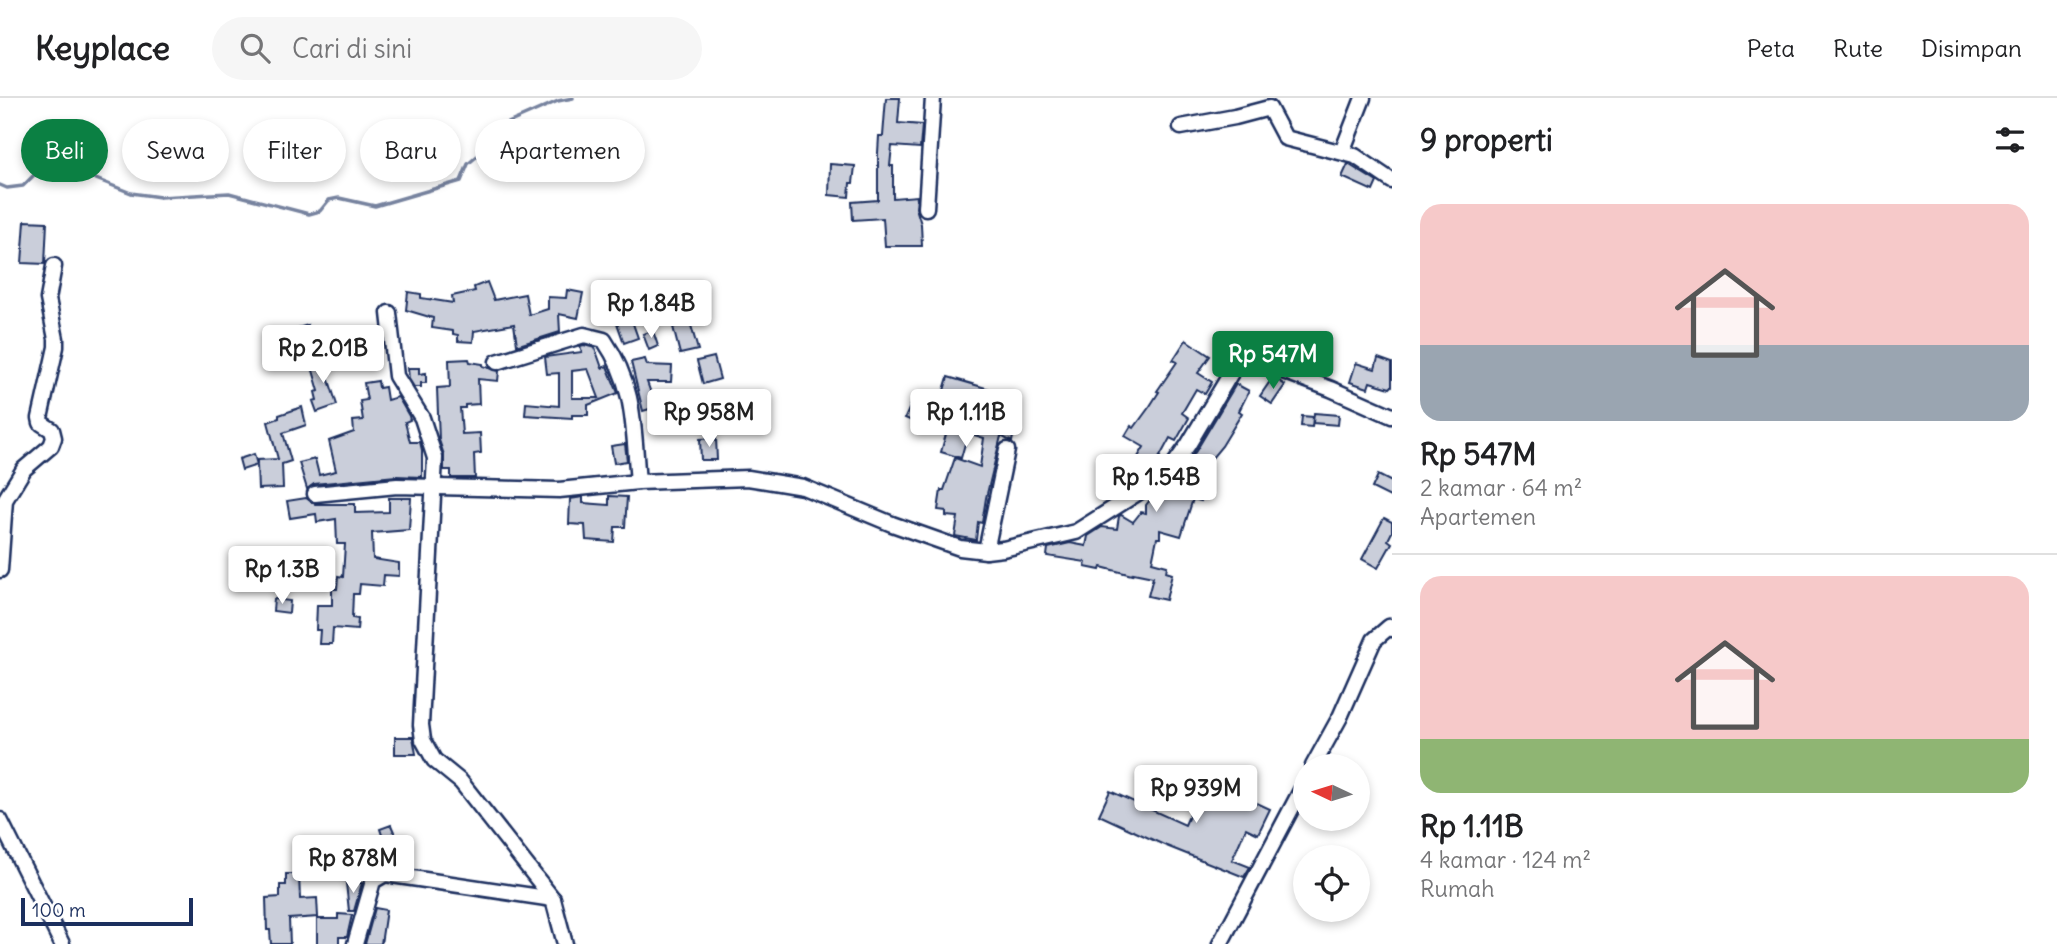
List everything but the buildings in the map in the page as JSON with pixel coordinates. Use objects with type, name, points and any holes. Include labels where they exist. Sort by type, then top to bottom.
[{"type":"street","points":[[926,208],[933,98]]},
{"type":"street","points":[[1342,152],[1363,98]]},
{"type":"street","points":[[1181,127],[1269,108],[1285,138],[1355,156],[1392,181]]},
{"type":"street","points":[[0,570],[5,500],[24,469],[51,446],[54,438],[52,430],[41,423],[40,418],[55,347],[48,299],[54,266]]},
{"type":"street","points":[[389,313],[396,376],[422,418],[435,458],[421,725],[423,740],[434,760],[461,782],[553,899],[565,944]]},
{"type":"street","points":[[497,362],[584,335],[604,340],[615,356],[628,385],[638,482]]},
{"type":"street","points":[[315,494],[388,487],[559,490],[638,482],[748,478],[775,481],[814,491],[892,524],[960,548],[986,551],[1076,532],[1157,480],[1173,466],[1231,373],[1243,360],[1254,360],[1392,416]]},
{"type":"street","points":[[986,551],[1007,450]]},
{"type":"street","points":[[1320,754],[1340,717],[1374,640],[1390,627],[1392,629]]},
{"type":"street","points":[[1220,944],[1293,805]]},
{"type":"street","points":[[0,820],[62,944]]},
{"type":"street","points":[[355,944],[373,881],[385,874],[553,899]]},
{"type":"waterway","points":[[0,185],[7,188],[23,186],[34,175],[57,170],[86,175],[131,193],[160,197],[229,193],[309,214],[320,211],[329,200],[339,198],[375,206],[461,181],[468,164],[508,123],[558,101],[573,98]]}]
